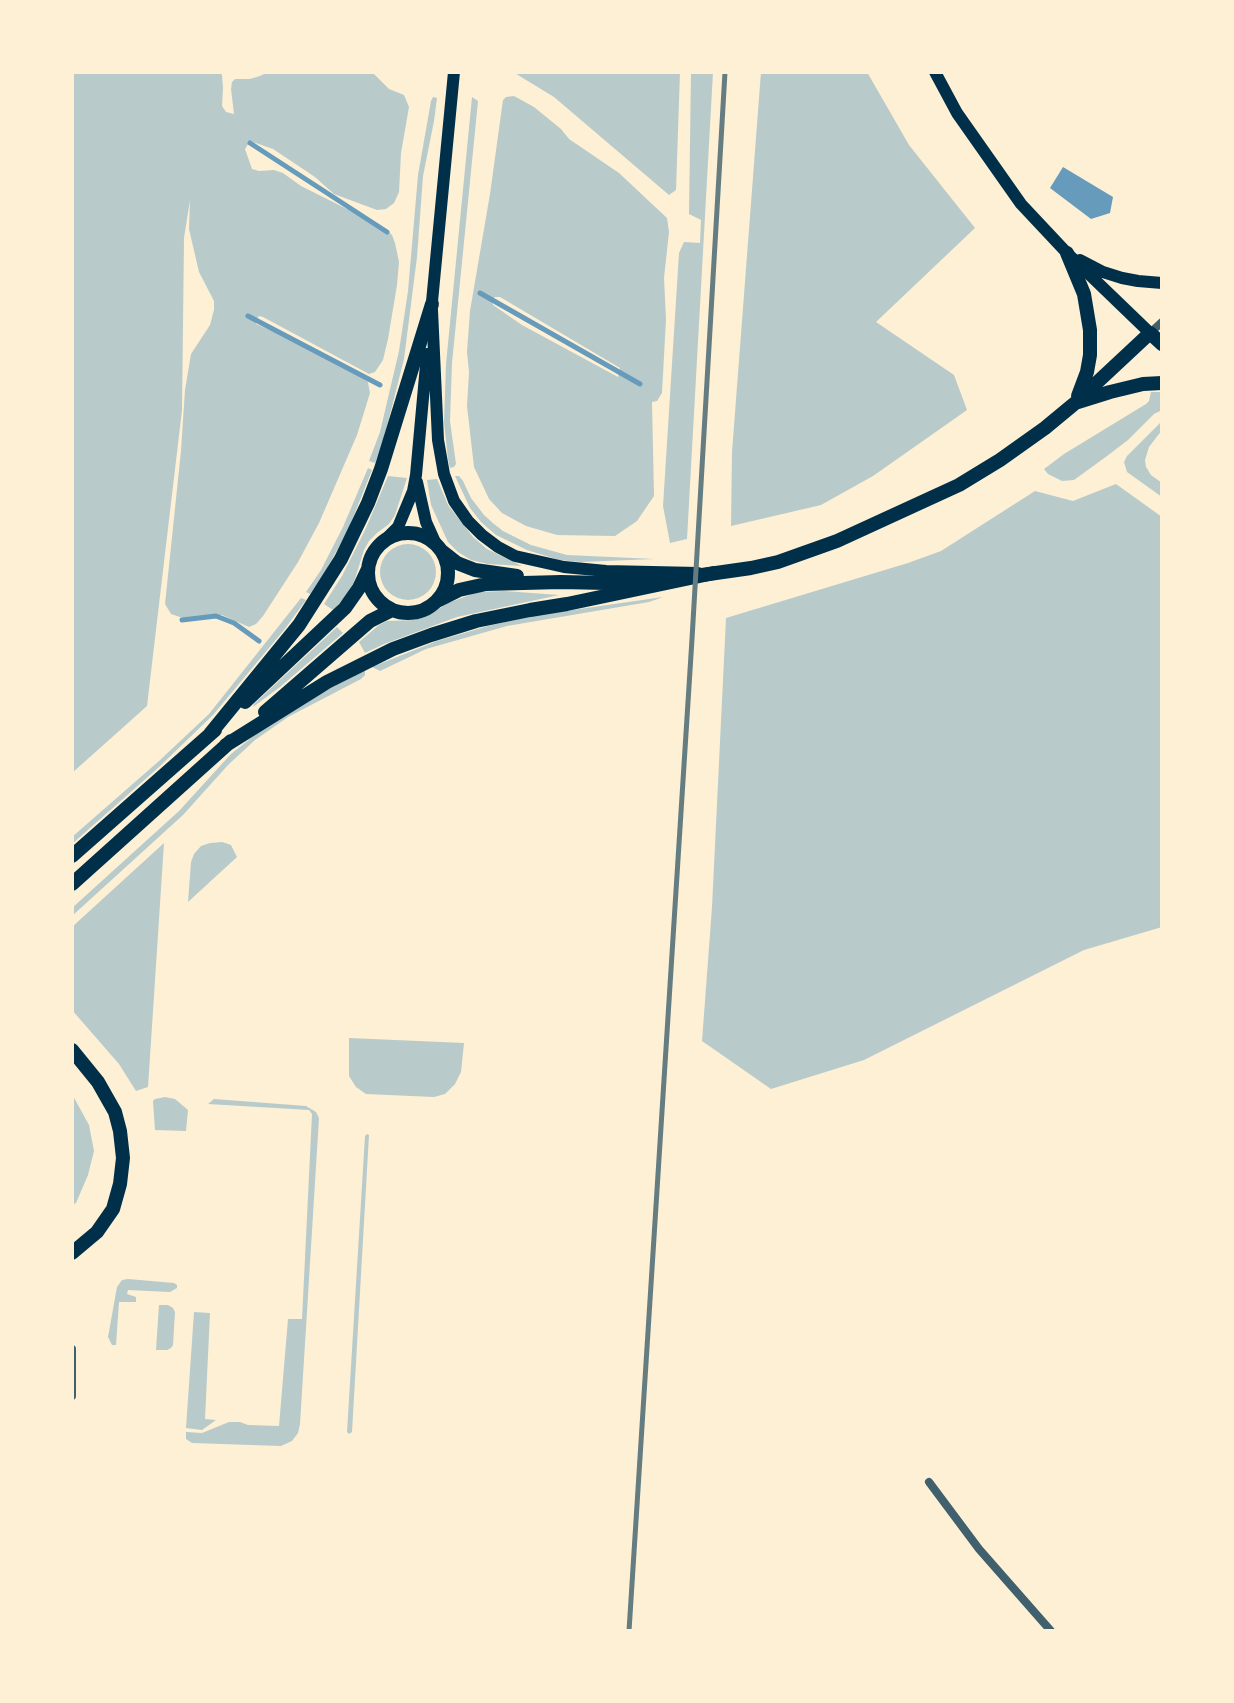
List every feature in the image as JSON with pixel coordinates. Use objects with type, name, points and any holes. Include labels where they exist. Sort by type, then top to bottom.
[{"type":"main road","points":[[72,856],[210,734],[345,608],[359,588],[378,546],[398,527],[403,517],[416,475],[454,72]]},
{"type":"main road","points":[[935,72],[957,113],[1021,204],[1162,344]]},
{"type":"main road","points":[[1067,253],[1103,272],[1138,281],[1162,283]]},
{"type":"main road","points":[[1067,253],[1084,294],[1090,330],[1087,372],[1074,404]]},
{"type":"main road","points":[[432,304],[438,440],[444,474],[454,501],[482,535],[515,556],[564,567],[714,573]]},
{"type":"main road","points":[[210,734],[299,625],[341,559],[381,469],[432,304]]},
{"type":"main road","points":[[226,745],[327,682],[393,649],[431,635],[476,621],[778,562],[837,541],[959,485],[1000,460],[1074,404],[1150,333]]},
{"type":"main road","points":[[1074,404],[1143,384],[1162,383]]},
{"type":"main road","points":[[416,475],[422,506],[448,564],[449,577],[439,600]]},
{"type":"main road","points":[[387,538],[411,532],[423,535],[457,563],[475,570],[561,582]]},
{"type":"main road","points":[[368,569],[373,593],[381,603],[404,613],[429,608],[459,590],[486,584],[606,583],[714,573]]},
{"type":"main road","points":[[72,884],[370,621],[392,610]]},
{"type":"main road","points":[[72,1050],[98,1082],[115,1112],[123,1158],[113,1209],[97,1232],[72,1253]]},
{"type":"street","points":[[1150,333],[1162,322]]},
{"type":"street","points":[[72,1349],[72,1396]]},
{"type":"street","points":[[929,1482],[979,1549],[1051,1631]]},
{"type":"shaded area","points":[[72,72],[219,72],[222,75],[222,106],[226,112],[234,114],[231,89],[235,79],[250,79],[268,72],[372,72],[389,89],[404,95],[409,107],[401,153],[399,192],[394,203],[386,209],[377,210],[334,194],[315,177],[273,149],[250,141],[245,149],[252,169],[283,173],[301,186],[385,228],[392,235],[399,262],[388,339],[383,360],[375,372],[369,374],[263,317],[259,316],[256,320],[256,324],[362,375],[368,382],[370,393],[357,435],[319,523],[263,616],[249,627],[222,615],[186,619],[171,614],[165,604],[191,354],[210,325],[214,310],[214,301],[199,272],[189,229],[190,200],[184,238],[182,410],[147,706],[72,773]]},
{"type":"shaded area","points":[[513,72],[680,72],[676,190],[669,195],[554,97]]},
{"type":"shaded area","points":[[691,72],[713,72],[687,539],[670,543],[663,506],[679,253],[684,242],[700,243],[701,220],[689,214]]},
{"type":"shaded area","points":[[761,72],[867,72],[909,145],[975,228],[876,322],[954,375],[967,410],[873,476],[821,505],[731,526],[732,452]]},
{"type":"shaded area","points":[[514,96],[534,107],[569,139],[619,173],[667,218],[662,393],[657,401],[652,402],[654,496],[637,521],[615,536],[557,535],[526,526],[502,513],[489,499],[474,467],[467,406],[470,311],[503,100]],"holes":[[[500,297],[620,368],[618,377],[522,325],[493,305],[492,300]]]},
{"type":"shaded area","points":[[433,97],[437,98],[423,176],[404,359],[375,463],[369,461],[380,432],[399,351],[408,291],[418,175]]},
{"type":"shaded area","points":[[472,97],[478,101],[452,363],[450,421],[456,464],[450,468],[444,422],[446,364]]},
{"type":"shaded area","points":[[1151,392],[1162,392],[1162,410],[1074,480],[1062,481],[1044,469],[1146,404]]},
{"type":"shaded area","points":[[1162,421],[1162,430],[1149,447],[1145,460],[1151,475],[1162,483],[1162,497],[1127,472],[1124,462]]},
{"type":"shaded area","points":[[368,468],[372,470],[348,530],[310,594],[306,592],[343,527]]},
{"type":"shaded area","points":[[388,476],[407,478],[395,515],[369,541],[354,582],[333,610],[324,604],[366,528]]},
{"type":"shaded area","points":[[455,476],[463,481],[484,515],[503,531],[531,545],[567,555],[655,559],[580,562],[559,560],[527,550],[496,535],[481,522],[470,508]]},
{"type":"shaded area","points":[[437,479],[448,505],[473,537],[487,549],[522,566],[471,560],[448,542],[431,505],[427,480]]},
{"type":"shaded area","points":[[1116,484],[1162,517],[1162,927],[1084,950],[864,1060],[771,1089],[702,1041],[726,618],[941,551],[1035,491],[1073,501]]},
{"type":"shaded area","points":[[408,544],[428,552],[436,572],[428,592],[408,600],[388,592],[380,572],[388,552]]},
{"type":"shaded area","points":[[478,592],[559,595],[457,617],[365,653],[359,642],[387,621],[415,620]]},
{"type":"shaded area","points":[[663,597],[507,626],[426,649],[380,671],[372,667],[437,641],[488,626],[531,616]]},
{"type":"shaded area","points":[[301,598],[306,600],[284,630],[213,715],[72,844],[72,837],[209,714]]},
{"type":"shaded area","points":[[337,627],[343,633],[253,707],[254,704]]},
{"type":"shaded area","points":[[365,670],[361,679],[288,717],[255,740],[183,815],[72,916],[72,908],[179,811],[231,754],[265,727]]},
{"type":"shaded area","points":[[222,842],[231,845],[237,857],[188,902],[194,854],[201,846]]},
{"type":"shaded area","points":[[164,843],[148,1087],[136,1091],[119,1064],[72,1010],[72,927]]},
{"type":"shaded area","points":[[349,1038],[464,1043],[461,1072],[445,1094],[434,1097],[366,1094],[356,1087],[349,1076]]},
{"type":"shaded area","points":[[72,1094],[89,1125],[94,1151],[88,1175],[76,1203],[72,1205]]},
{"type":"shaded area","points":[[165,1097],[175,1099],[188,1110],[186,1131],[155,1130],[153,1101]]},
{"type":"shaded area","points":[[214,1099],[306,1106],[319,1118],[300,1424],[292,1441],[281,1446],[192,1443],[186,1439],[186,1432],[202,1433],[229,1422],[279,1426],[288,1319],[302,1319],[312,1114],[309,1110],[208,1104]]},
{"type":"shaded area","points":[[367,1134],[352,1432],[349,1434],[347,1432]]},
{"type":"shaded area","points":[[122,1280],[174,1283],[177,1288],[170,1292],[128,1290],[127,1294],[136,1297],[136,1302],[119,1302],[116,1345],[112,1345],[108,1337],[117,1287]]},
{"type":"shaded area","points":[[159,1305],[168,1305],[175,1312],[173,1345],[167,1350],[156,1350]]},
{"type":"shaded area","points":[[194,1312],[210,1313],[205,1419],[216,1420],[202,1430],[186,1428]]},
{"type":"water","points":[[1063,167],[1113,197],[1110,213],[1091,219],[1050,188]]},
{"type":"waterway","points":[[250,143],[387,232]]},
{"type":"waterway","points":[[480,293],[640,384]]},
{"type":"waterway","points":[[248,316],[380,385]]},
{"type":"waterway","points":[[182,620],[216,616],[234,623],[259,641]]},
{"type":"railway","points":[[629,1631],[725,72]]}]
